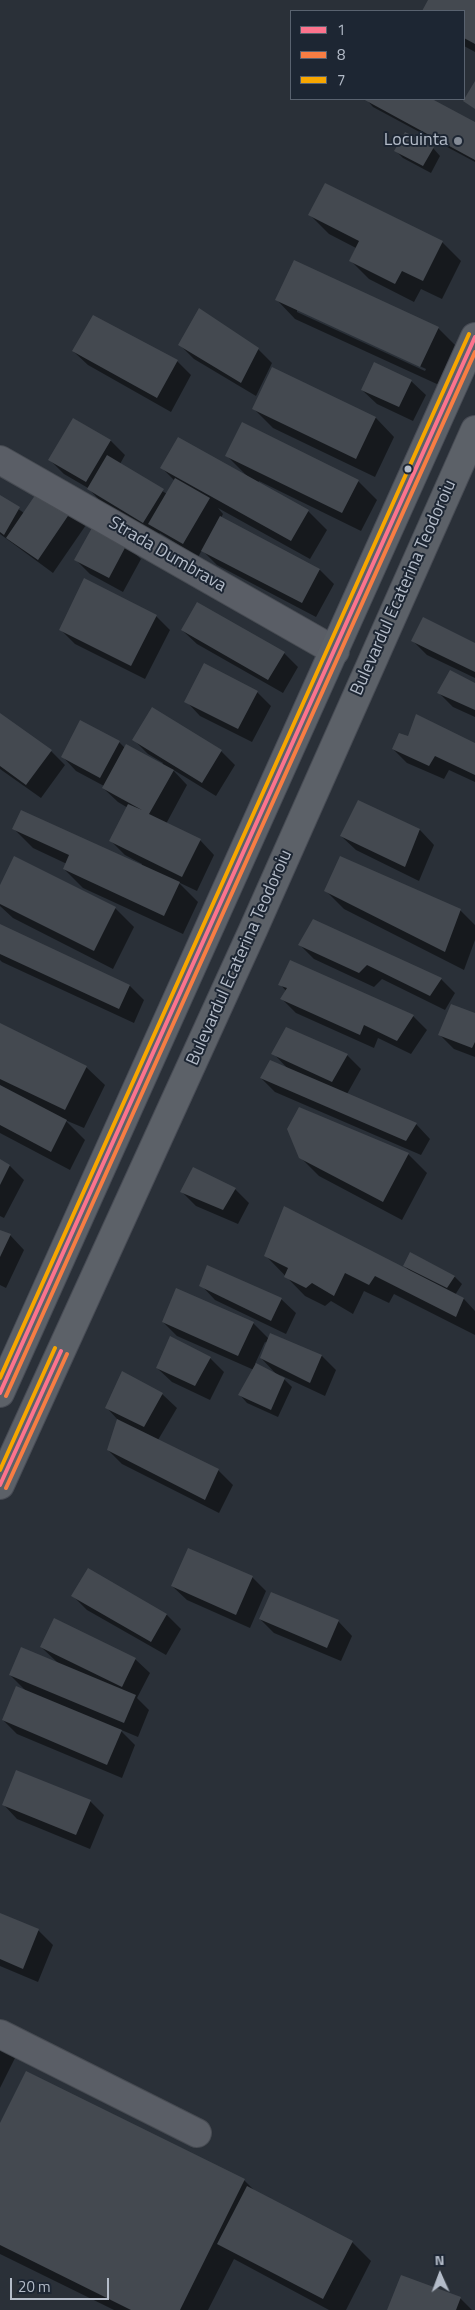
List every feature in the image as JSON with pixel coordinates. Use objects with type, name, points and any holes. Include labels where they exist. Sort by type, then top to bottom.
[{"type":"main road","points":[[0,1393],[475,337]]},
{"type":"main road","name":"Bulevardul Ecaterina Teodoroiu","points":[[0,1485],[253,930],[475,430]]},
{"type":"main road","points":[[334,651],[369,668]]},
{"type":"street","name":"Strada Dumbrava","points":[[0,460],[334,651]]},
{"type":"street","points":[[0,2034],[197,2132]]},
{"type":"building","points":[[428,0],[475,0],[475,44],[465,39],[465,10],[423,10]]},
{"type":"building","points":[[475,81],[475,109],[463,101]]},
{"type":"building","name":"Locuinta","points":[[365,100],[434,100],[475,122],[475,160]]},
{"type":"building","points":[[405,132],[434,147],[423,166],[394,151]]},
{"type":"building","points":[[325,183],[443,241],[423,281],[402,271],[395,284],[349,261],[359,241],[308,215]]},
{"type":"building","points":[[294,260],[439,327],[420,367],[275,300]]},
{"type":"building","points":[[199,308],[259,348],[241,383],[178,345]]},
{"type":"building","points":[[93,315],[178,360],[157,398],[72,351]]},
{"type":"building","points":[[374,362],[412,380],[399,407],[361,390]]},
{"type":"building","points":[[272,367],[376,417],[356,459],[252,409]]},
{"type":"building","points":[[73,418],[111,440],[86,482],[48,460]]},
{"type":"building","points":[[242,422],[359,480],[342,513],[225,456]]},
{"type":"building","points":[[178,437],[309,510],[291,541],[160,468]]},
{"type":"building","points":[[107,455],[164,489],[143,523],[87,489]]},
{"type":"building","points":[[175,478],[210,498],[183,544],[148,524]]},
{"type":"building","points":[[40,488],[72,510],[38,560],[6,538]]},
{"type":"building","points":[[0,495],[20,507],[4,535],[0,532]]},
{"type":"building","points":[[220,516],[320,569],[302,603],[201,551]]},
{"type":"building","points":[[93,526],[127,544],[109,578],[74,560]]},
{"type":"building","points":[[84,578],[157,615],[131,666],[59,630]]},
{"type":"building","points":[[197,602],[285,652],[268,680],[181,630]]},
{"type":"building","points":[[423,617],[475,643],[475,672],[411,641]]},
{"type":"building","points":[[204,663],[258,691],[238,729],[184,702]]},
{"type":"building","points":[[450,670],[475,683],[475,710],[437,693]]},
{"type":"building","points":[[152,707],[222,750],[202,783],[132,740]]},
{"type":"building","points":[[0,713],[52,750],[26,785],[0,766]]},
{"type":"building","points":[[416,714],[475,743],[475,775],[435,756],[429,766],[392,749],[399,733],[408,736]]},
{"type":"building","points":[[80,720],[120,741],[100,778],[61,757]]},
{"type":"building","points":[[126,744],[174,770],[149,814],[201,839],[182,877],[109,841],[128,804],[142,810],[102,788]]},
{"type":"building","points":[[358,800],[420,829],[405,867],[340,836]]},
{"type":"building","points":[[21,810],[180,882],[164,916],[63,869],[69,855],[12,829]]},
{"type":"building","points":[[14,856],[116,907],[94,951],[0,904],[0,885]]},
{"type":"building","points":[[340,856],[461,909],[445,952],[324,891]]},
{"type":"building","points":[[313,919],[442,978],[430,996],[367,965],[359,973],[298,945]]},
{"type":"building","points":[[0,924],[130,985],[119,1009],[0,954]]},
{"type":"building","points":[[290,960],[414,1015],[397,1041],[364,1025],[360,1035],[280,999],[287,988],[278,985]]},
{"type":"building","points":[[451,1004],[475,1013],[475,1042],[472,1048],[438,1035]]},
{"type":"building","points":[[0,1023],[87,1066],[65,1110],[0,1079]]},
{"type":"building","points":[[286,1027],[348,1054],[332,1082],[271,1054]]},
{"type":"building","points":[[270,1060],[417,1123],[406,1141],[260,1078]]},
{"type":"building","points":[[0,1085],[67,1120],[51,1152],[0,1125]]},
{"type":"building","points":[[299,1107],[409,1153],[383,1202],[299,1158],[287,1129]]},
{"type":"building","points":[[0,1159],[10,1165],[0,1185]]},
{"type":"building","points":[[193,1167],[236,1188],[223,1210],[180,1192]]},
{"type":"building","points":[[284,1206],[464,1298],[456,1317],[375,1276],[369,1285],[345,1273],[334,1296],[312,1283],[306,1288],[284,1277],[288,1268],[264,1256]]},
{"type":"building","points":[[0,1230],[11,1234],[0,1257]]},
{"type":"building","points":[[410,1252],[455,1276],[447,1288],[403,1266]]},
{"type":"building","points":[[207,1265],[282,1298],[271,1321],[199,1286]]},
{"type":"building","points":[[176,1288],[254,1322],[238,1356],[162,1322]]},
{"type":"building","points":[[270,1333],[322,1355],[310,1383],[260,1358]]},
{"type":"building","points":[[170,1336],[211,1357],[195,1386],[156,1368]]},
{"type":"building","points":[[256,1363],[285,1378],[271,1410],[238,1395]]},
{"type":"building","points":[[122,1371],[163,1393],[144,1427],[105,1408]]},
{"type":"building","points":[[117,1419],[219,1469],[205,1500],[107,1450]]},
{"type":"building","points":[[188,1548],[253,1576],[236,1615],[171,1586]]},
{"type":"building","points":[[88,1568],[167,1614],[151,1642],[71,1596]]},
{"type":"building","points":[[271,1592],[339,1620],[327,1648],[259,1619]]},
{"type":"building","points":[[54,1618],[136,1658],[122,1687],[40,1647]]},
{"type":"building","points":[[21,1647],[136,1695],[124,1723],[9,1675]]},
{"type":"building","points":[[16,1686],[122,1730],[107,1765],[2,1720]]},
{"type":"building","points":[[16,1770],[91,1800],[76,1835],[2,1805]]},
{"type":"building","points":[[0,1913],[39,1929],[23,1969],[0,1959]]},
{"type":"building","points":[[26,2071],[245,2179],[180,2310],[131,2310],[0,2245],[0,2123]]},
{"type":"building","points":[[247,2186],[353,2241],[323,2299],[217,2244]]},
{"type":"building","points":[[401,2275],[461,2297],[456,2310],[387,2310]]},
{"type":"transit line","name":"7","points":[[0,1378],[469,334]]},
{"type":"transit line","name":"1","points":[[0,1393],[475,337]]},
{"type":"transit line","name":"8","points":[[6,1396],[475,352]]},
{"type":"transit line","name":"7","points":[[0,1470],[55,1348]]},
{"type":"transit line","name":"1","points":[[0,1485],[61,1351]]},
{"type":"transit line","name":"8","points":[[6,1488],[67,1354]]},
{"type":"place","name":"Locuinta","points":[[458,141]]}]
